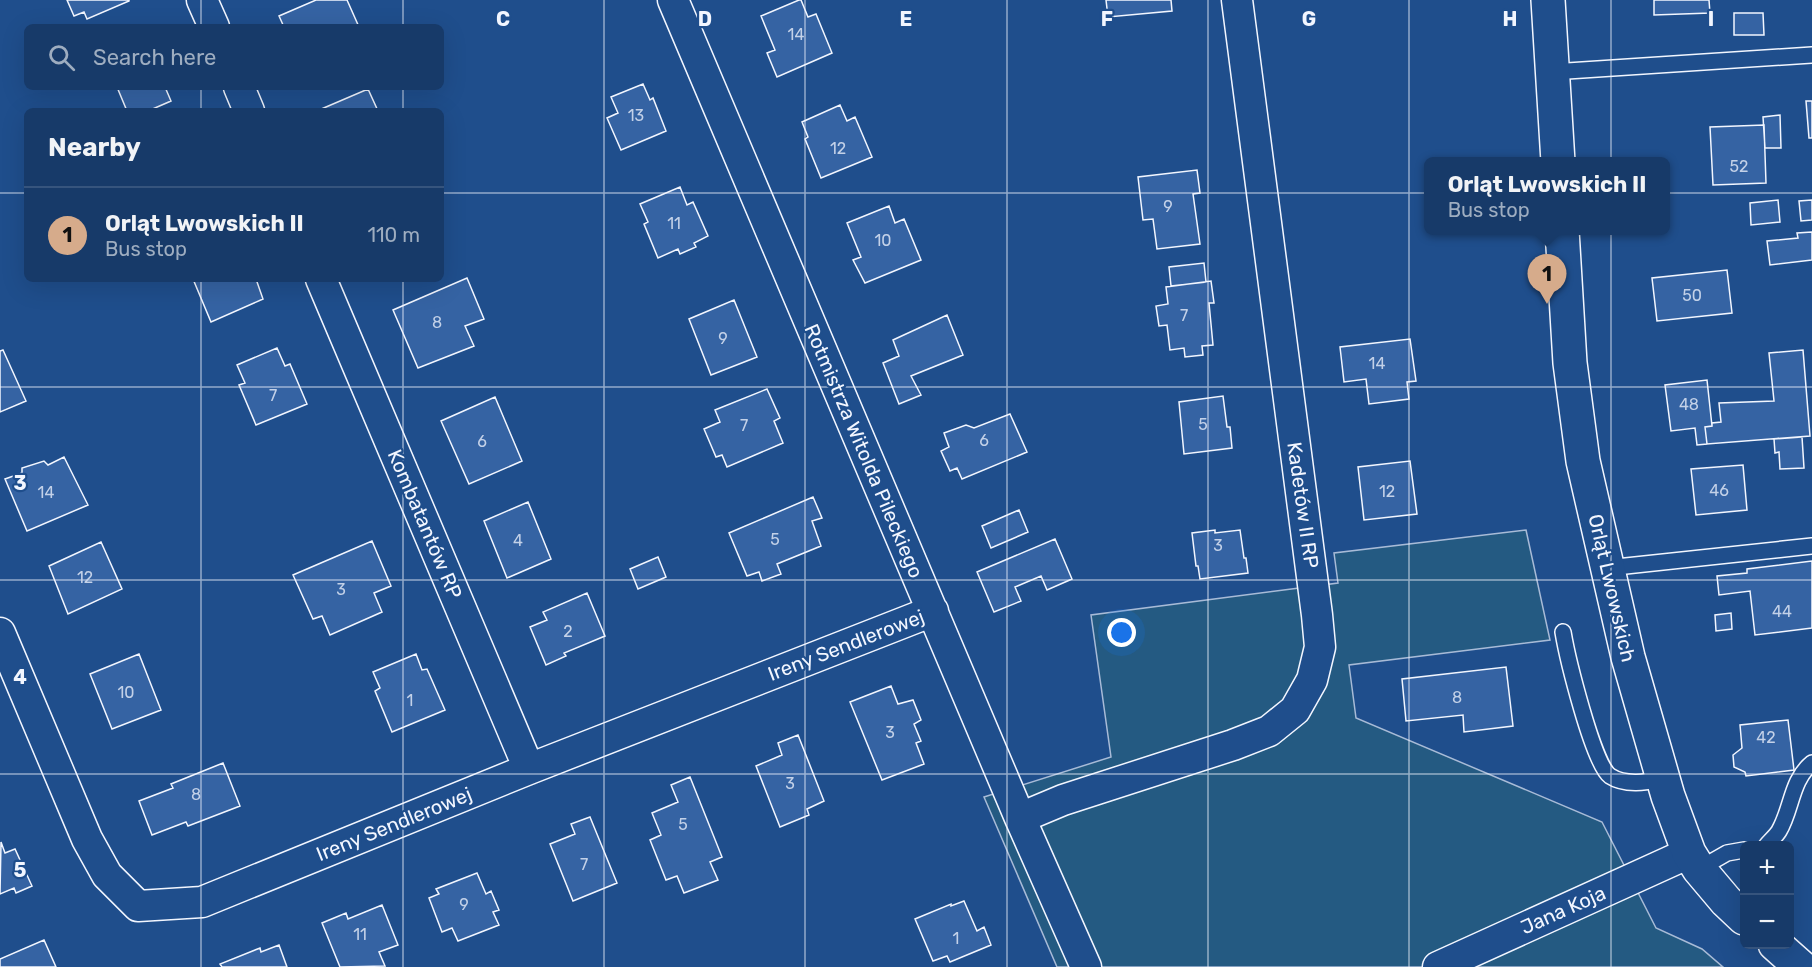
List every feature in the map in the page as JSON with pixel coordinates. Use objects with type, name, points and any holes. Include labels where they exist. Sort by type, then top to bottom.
[{"type":"street","points":[[202,0],[213,24]]},
{"type":"street","name":"Rotmistrza Witolda Pileckiego","points":[[673,0],[1020,818],[1086,967]]},
{"type":"street","name":"Kadetów II RP","points":[[1020,818],[1063,800],[1233,745],[1269,731],[1295,711],[1312,680],[1320,647],[1317,615],[1237,0]]},
{"type":"street","points":[[1548,0],[1558,157]]},
{"type":"street","points":[[240,90],[248,108]]},
{"type":"street","name":"Orląt Lwowskich","points":[[1562,235],[1570,363],[1583,462],[1628,657],[1664,779],[1694,861],[1726,901],[1740,914]]},
{"type":"street","name":"Kombatantów RP","points":[[322,282],[529,770]]},
{"type":"street","name":"Ireny Sendlerowej","points":[[0,633],[87,839],[107,875],[138,906],[202,902],[933,611]]},
{"type":"street","name":"Jana Koja","points":[[1437,967],[1694,861]]},
{"type":"street","points":[[1780,949],[1801,967]]},
{"type":"lane","points":[[1552,72],[1812,55]]},
{"type":"lane","points":[[1607,568],[1812,546]]},
{"type":"lane","points":[[1563,632],[1569,666],[1597,755],[1609,775],[1624,781],[1641,783],[1664,779]]},
{"type":"lane","points":[[1770,841],[1779,831],[1796,786],[1807,767],[1812,763]]},
{"type":"lane","points":[[1694,861],[1740,851]]},
{"type":"shaded area","points":[[1526,530],[1550,640],[1349,665],[1356,718],[1602,822],[1656,928],[1702,949],[1723,967],[1057,967],[984,797],[1111,757],[1091,615],[1338,583],[1334,553]]},
{"type":"building","points":[[67,0],[129,1],[87,19],[84,12],[74,16]]},
{"type":"building","points":[[316,0],[347,0],[358,24],[283,24],[279,16]]},
{"type":"building","points":[[799,0],[808,17],[816,14],[832,53],[777,77],[767,53],[775,50],[761,16]]},
{"type":"building","points":[[1106,0],[1171,0],[1172,11],[1108,17]]},
{"type":"building","points":[[1654,0],[1709,0],[1710,13],[1654,15]]},
{"type":"building","points":[[1734,13],[1763,13],[1764,35],[1734,35]]},
{"type":"building","points":[[643,84],[650,100],[653,98],[666,131],[621,150],[607,118],[618,113],[611,97]]},
{"type":"building","points":[[118,90],[166,90],[171,101],[155,108],[126,108]]},
{"type":"building","points":[[368,90],[377,108],[324,108]]},
{"type":"building","points":[[1806,101],[1812,101],[1812,138],[1809,138]]},
{"type":"building","points":[[840,105],[847,121],[855,117],[872,157],[821,178],[805,139],[808,137],[802,122]]},
{"type":"building","points":[[1780,115],[1781,148],[1765,148],[1763,117]]},
{"type":"building","points":[[1764,125],[1766,183],[1713,185],[1710,127]]},
{"type":"building","points":[[1197,170],[1200,193],[1193,194],[1200,244],[1157,249],[1153,219],[1143,220],[1138,177]]},
{"type":"building","points":[[680,187],[687,205],[693,202],[708,236],[694,243],[696,247],[680,254],[678,249],[658,258],[644,224],[648,222],[640,204]]},
{"type":"building","points":[[1778,200],[1780,222],[1751,225],[1750,203]]},
{"type":"building","points":[[1812,200],[1812,220],[1801,221],[1799,201]]},
{"type":"building","points":[[889,206],[895,223],[904,219],[921,260],[865,283],[853,260],[861,257],[847,223]]},
{"type":"building","points":[[1812,232],[1812,260],[1770,265],[1767,241],[1798,238],[1797,233]]},
{"type":"building","points":[[1204,263],[1206,282],[1171,286],[1169,267]]},
{"type":"building","points":[[1727,270],[1732,313],[1657,321],[1652,278]]},
{"type":"building","points":[[467,278],[484,319],[465,326],[474,346],[418,368],[393,310]]},
{"type":"building","points":[[1211,281],[1214,303],[1209,303],[1213,345],[1202,346],[1203,355],[1185,357],[1184,348],[1170,350],[1167,325],[1159,326],[1156,306],[1168,304],[1166,287]]},
{"type":"building","points":[[194,282],[257,282],[263,299],[211,322]]},
{"type":"building","points":[[734,300],[757,357],[711,375],[689,319]]},
{"type":"building","points":[[947,315],[963,355],[911,376],[921,395],[899,404],[883,363],[899,356],[893,340]]},
{"type":"building","points":[[1410,339],[1416,381],[1407,382],[1409,399],[1369,404],[1366,379],[1344,382],[1340,347]]},
{"type":"building","points":[[277,348],[285,366],[290,364],[307,404],[256,425],[239,385],[245,383],[237,365]]},
{"type":"building","points":[[3,350],[26,401],[0,412],[0,351]]},
{"type":"building","points":[[1803,350],[1810,436],[1707,444],[1705,427],[1721,422],[1719,403],[1774,401],[1769,353]]},
{"type":"building","points":[[1707,380],[1712,426],[1705,427],[1707,444],[1697,445],[1695,428],[1671,431],[1665,385]]},
{"type":"building","points":[[767,389],[780,418],[774,421],[783,443],[727,467],[722,455],[716,457],[704,429],[720,422],[715,410]]},
{"type":"building","points":[[1223,396],[1232,448],[1184,454],[1179,402]]},
{"type":"building","points":[[495,397],[522,461],[469,484],[441,421]]},
{"type":"building","points":[[1010,414],[1027,452],[962,479],[957,468],[950,471],[941,451],[949,447],[944,433],[966,425],[974,428]]},
{"type":"building","points":[[1802,437],[1804,468],[1780,469],[1779,452],[1775,453],[1774,439]]},
{"type":"building","points":[[64,457],[88,505],[27,531],[5,479],[22,473],[22,468],[44,461],[48,465]]},
{"type":"building","points":[[1410,461],[1417,514],[1364,520],[1358,467]]},
{"type":"building","points":[[1743,465],[1747,510],[1696,515],[1691,469]]},
{"type":"building","points":[[813,497],[822,518],[812,521],[821,546],[777,564],[781,574],[762,581],[759,572],[747,576],[729,533]]},
{"type":"building","points":[[528,502],[551,559],[507,578],[484,521]]},
{"type":"building","points":[[1019,510],[1028,532],[991,548],[982,526]]},
{"type":"building","points":[[1215,530],[1215,533],[1240,530],[1248,573],[1200,579],[1192,533]]},
{"type":"building","points":[[1055,539],[1072,579],[1047,590],[1041,576],[1015,587],[1021,601],[994,612],[977,572]]},
{"type":"building","points":[[372,541],[391,586],[374,593],[382,612],[330,635],[322,616],[313,619],[293,575]]},
{"type":"building","points":[[101,542],[122,589],[68,614],[49,566]]},
{"type":"building","points":[[658,557],[666,577],[638,589],[630,569]]},
{"type":"building","points":[[1812,561],[1812,628],[1755,635],[1750,591],[1719,595],[1717,576],[1747,573],[1747,569]]},
{"type":"building","points":[[587,593],[605,636],[564,653],[566,656],[546,665],[530,627],[547,620],[543,612]]},
{"type":"building","points":[[1731,613],[1732,629],[1716,631],[1715,615]]},
{"type":"building","points":[[139,654],[161,710],[112,729],[90,674]]},
{"type":"building","points":[[416,654],[422,670],[427,669],[445,710],[392,732],[375,691],[380,688],[373,672]]},
{"type":"building","points":[[1506,667],[1513,726],[1464,732],[1463,715],[1406,721],[1402,679]]},
{"type":"building","points":[[891,686],[898,704],[913,700],[921,720],[914,724],[921,741],[916,743],[924,764],[882,780],[850,702]]},
{"type":"building","points":[[1788,720],[1794,770],[1746,776],[1745,772],[1734,767],[1733,755],[1742,748],[1740,725]]},
{"type":"building","points":[[798,735],[824,801],[807,809],[809,815],[780,827],[756,766],[782,755],[778,743]]},
{"type":"building","points":[[223,763],[240,806],[188,826],[186,822],[152,835],[139,801],[173,788],[171,784]]},
{"type":"building","points":[[690,777],[722,857],[710,862],[718,880],[684,893],[677,876],[666,880],[650,840],[661,835],[652,813],[678,802],[671,785]]},
{"type":"building","points":[[590,817],[617,883],[573,901],[550,844],[575,834],[571,824]]},
{"type":"building","points":[[1,842],[5,853],[15,849],[32,886],[16,893],[14,888],[0,894]]},
{"type":"building","points":[[477,873],[486,894],[491,891],[499,910],[493,912],[499,925],[458,941],[452,928],[442,932],[429,898],[439,894],[436,889]]},
{"type":"building","points":[[964,901],[977,931],[984,927],[991,945],[950,962],[947,956],[933,961],[915,919]]},
{"type":"building","points":[[382,905],[398,945],[379,952],[385,966],[340,967],[322,923],[346,913],[348,919]]},
{"type":"building","points":[[44,940],[56,967],[0,967],[0,959]]},
{"type":"building","points":[[279,945],[287,967],[222,967],[220,964],[260,948],[261,952]]},
{"type":"place","name":"Orląt Lwowskich II","points":[[1547,304]]}]
